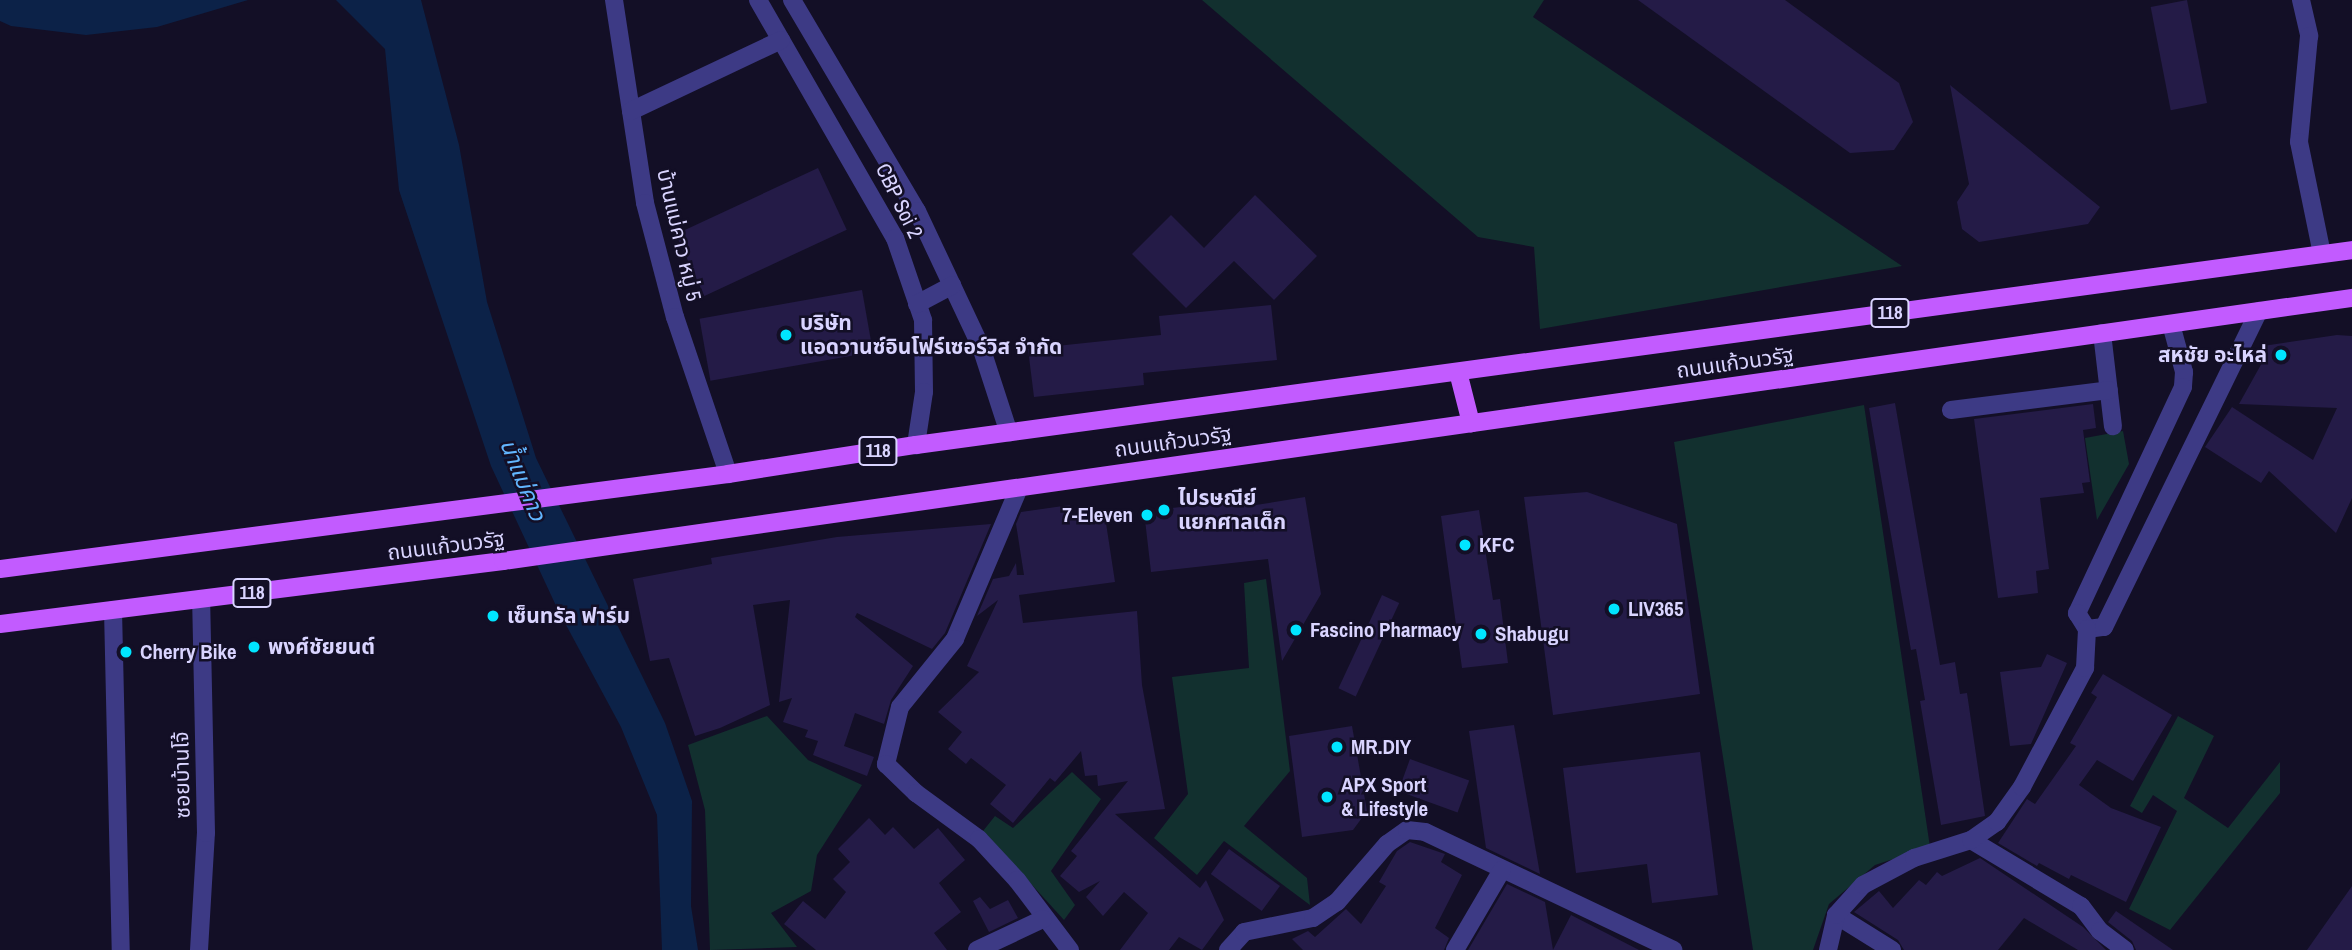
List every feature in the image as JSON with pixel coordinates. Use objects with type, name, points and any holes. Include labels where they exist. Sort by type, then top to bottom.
[{"type":"main road","name":"ถนนแก้วนวรัฐ","points":[[0,569],[605,491],[916,445],[2352,250]]},
{"type":"main road","name":"ถนนแก้วนวรัฐ","points":[[0,624],[503,561],[2352,298]]},
{"type":"main road","points":[[1458,372],[1471,423]]},
{"type":"street","name":"บ้านแม่คาว หมู่ 5","points":[[614,0],[645,203],[672,304],[728,474]]},
{"type":"street","name":"CBP Soi 2","points":[[758,0],[895,238],[923,320],[924,392],[916,445]]},
{"type":"street","name":"CBP Soi 2","points":[[792,0],[917,211],[996,385],[1009,433]]},
{"type":"street","points":[[2301,0],[2309,36],[2299,142],[2322,254]]},
{"type":"street","points":[[631,111],[781,40]]},
{"type":"street","points":[[917,304],[952,285]]},
{"type":"street","points":[[2087,629],[2104,627],[2259,311]]},
{"type":"street","points":[[1828,950],[1836,915],[1863,885],[1881,872],[1971,840],[1997,822],[2028,775],[2085,668],[2087,629],[2077,613],[2183,387],[2184,372],[2171,324]]},
{"type":"street","points":[[2102,333],[2113,426]]},
{"type":"street","points":[[1951,410],[2109,390]]},
{"type":"street","points":[[1019,488],[955,639],[900,707],[886,764],[916,793],[978,839],[1017,880],[1043,919],[1070,950]]},
{"type":"street","name":"ซอยบ้านโจ้","points":[[200,950],[206,833],[201,599]]},
{"type":"street","points":[[113,610],[121,950]]},
{"type":"street","points":[[1227,950],[1244,932],[1313,918],[1337,902],[1387,844],[1407,831],[1425,832],[1672,950]]},
{"type":"street","points":[[1971,840],[2081,906],[2100,931],[2124,950]]},
{"type":"street","points":[[1455,950],[1502,870]]},
{"type":"street","points":[[1836,915],[1892,950]]},
{"type":"street","points":[[977,950],[1043,919]]},
{"type":"green space","points":[[1202,0],[1544,0],[1533,17],[1902,266],[1540,329],[1534,247],[1478,237]]},
{"type":"green space","points":[[1864,405],[1930,847],[1875,865],[1829,904],[1813,950],[1753,950],[1674,442]]},
{"type":"green space","points":[[2123,431],[2129,464],[2097,520],[2085,438]]},
{"type":"green space","points":[[1266,579],[1290,771],[1244,826],[1307,878],[1310,905],[1224,841],[1197,875],[1154,838],[1188,794],[1172,677],[1249,668],[1244,583]]},
{"type":"green space","points":[[767,716],[808,760],[862,785],[817,855],[811,891],[771,913],[797,947],[710,950],[705,810],[688,745]]},
{"type":"green space","points":[[2178,716],[2214,736],[2184,798],[2228,828],[2280,762],[2280,793],[2170,930],[2129,909],[2177,811],[2153,795],[2142,813],[2130,806]]},
{"type":"green space","points":[[1072,772],[1101,799],[1051,871],[1075,905],[1064,920],[983,831],[995,816],[1013,828]]},
{"type":"water","points":[[0,0],[248,0],[157,27],[86,35],[11,26],[0,21]]},
{"type":"water","name":"น้ำแม่คาว","points":[[336,0],[421,0],[459,145],[487,302],[536,458],[665,723],[692,801],[691,906],[698,950],[662,950],[657,815],[621,727],[558,610],[491,466],[399,190],[385,49]]},
{"type":"building","points":[[1638,0],[1785,0],[1899,83],[1913,122],[1894,150],[1850,153]]},
{"type":"building","points":[[2187,0],[2207,103],[2171,110],[2151,7]]},
{"type":"building","points":[[1950,85],[2100,207],[2088,224],[1979,242],[1962,229],[1957,202],[1969,184]]},
{"type":"building","points":[[818,168],[847,230],[704,296],[676,234]]},
{"type":"building","points":[[1255,195],[1317,256],[1274,300],[1234,261],[1186,308],[1132,254],[1171,215],[1204,248]]},
{"type":"building","name":"บริษัท แอดวานซ์อินโฟร์เซอร์วิส จำกัด","points":[[862,290],[873,352],[710,381],[700,319]]},
{"type":"building","points":[[1271,305],[1277,360],[1143,373],[1144,385],[1034,397],[1028,349],[1161,335],[1159,316]]},
{"type":"building","points":[[2337,335],[2352,336],[2352,498],[2336,533],[2269,471],[2261,483],[2205,447],[2232,407],[2313,460],[2337,408],[2239,404],[2263,361],[2263,346]]},
{"type":"building","points":[[1895,403],[1940,665],[1955,662],[1960,694],[1967,693],[1985,816],[1941,825],[1920,701],[1925,700],[1916,649],[1911,650],[1869,408]]},
{"type":"building","points":[[2093,404],[2096,428],[2083,430],[2090,482],[2082,483],[2084,493],[2040,498],[2049,569],[2036,571],[2038,593],[1998,598],[1974,419]]},
{"type":"building","name":"LIV365","points":[[1587,492],[1677,524],[1700,694],[1553,715],[1524,497]]},
{"type":"building","points":[[1305,497],[1321,594],[1282,661],[1268,559],[1151,572],[1144,511],[1255,499],[1256,505]]},
{"type":"building","points":[[1070,505],[1072,515],[1104,510],[1115,582],[1019,595],[1023,623],[1137,611],[1142,685],[1165,809],[1115,814],[1200,888],[1206,880],[1224,920],[1202,950],[1179,937],[1169,950],[1120,950],[1148,913],[1124,892],[1103,916],[1086,897],[1100,881],[1079,892],[1060,876],[1077,856],[1071,851],[1128,781],[1098,786],[1097,775],[1085,776],[1081,751],[1055,782],[1050,778],[1013,823],[990,804],[1006,785],[971,758],[966,764],[948,749],[962,732],[938,712],[979,672],[967,666],[998,600],[977,616],[993,579],[1009,576],[1016,563],[1017,575],[1024,575],[1016,524],[1021,512]]},
{"type":"building","points":[[1479,510],[1493,600],[1500,599],[1508,663],[1462,668],[1441,516]]},
{"type":"building","points":[[991,524],[945,633],[932,649],[857,613],[855,617],[913,666],[891,700],[884,724],[855,713],[844,746],[874,757],[867,776],[813,755],[818,741],[805,737],[808,730],[783,722],[792,698],[779,702],[790,600],[753,605],[770,705],[720,728],[695,736],[669,658],[650,661],[633,579],[712,564],[711,558],[837,537]]},
{"type":"building","points":[[1382,595],[1399,603],[1356,696],[1338,688]]},
{"type":"building","points":[[2047,654],[2067,663],[2031,744],[2010,746],[2000,672],[2041,667]]},
{"type":"building","points":[[2103,674],[2172,715],[2133,781],[2097,760],[2079,785],[2111,808],[2161,827],[2126,902],[2071,875],[2069,879],[2039,863],[2037,866],[1998,843],[2027,799],[2035,804],[2076,746],[2070,743],[2097,697],[2091,693]]},
{"type":"building","points":[[1514,725],[1540,874],[1486,848],[1469,731]]},
{"type":"building","points":[[1352,726],[1367,811],[1353,830],[1302,837],[1289,736]]},
{"type":"building","points":[[1700,752],[1718,895],[1652,903],[1647,864],[1576,873],[1563,768]]},
{"type":"building","points":[[1410,759],[1469,781],[1458,812],[1398,791]]},
{"type":"building","points":[[869,818],[885,835],[893,827],[914,849],[938,828],[965,860],[939,883],[961,912],[934,933],[947,950],[816,950],[784,924],[803,901],[825,919],[846,892],[833,879],[850,862],[838,849]]},
{"type":"building","points":[[1410,842],[1445,854],[1441,862],[1462,875],[1435,928],[1449,938],[1444,950],[1303,950],[1292,939],[1308,931],[1315,937],[1346,909],[1361,924],[1386,886],[1379,882],[1397,851]]},
{"type":"building","points":[[1229,849],[1280,886],[1262,911],[1211,874]]},
{"type":"building","points":[[1980,858],[2083,927],[2106,950],[2078,950],[2024,918],[1998,950],[1904,950],[1898,940],[1854,912],[1879,891],[1893,908],[1919,880],[1926,885],[1937,872],[1942,876]]},
{"type":"building","points":[[1507,884],[1545,902],[1553,950],[1468,950]]},
{"type":"building","points":[[2352,886],[2352,950],[2307,950]]},
{"type":"building","points":[[980,897],[990,909],[1008,900],[1018,918],[989,932],[973,901]]},
{"type":"building","points":[[2116,911],[2173,950],[2136,950],[2132,941],[2108,922]]},
{"type":"building","points":[[1571,915],[1639,950],[1553,950]]},
{"type":"place","name":"บริษัท แอดวานซ์อินโฟร์เซอร์วิส จำกัด","points":[[786,335]]},
{"type":"place","name":"สหชัย อะไหล่","points":[[2281,355]]},
{"type":"place","name":"ไปรษณีย์ แยกศาลเด็ก","points":[[1164,510]]},
{"type":"place","name":"7-Eleven","points":[[1147,515]]},
{"type":"place","name":"KFC","points":[[1465,545]]},
{"type":"place","name":"LIV365","points":[[1614,609]]},
{"type":"place","name":"เซ็นทรัล ฟาร์ม","points":[[493,616]]},
{"type":"place","name":"Fascino Pharmacy","points":[[1296,630]]},
{"type":"place","name":"Shabugu","points":[[1481,634]]},
{"type":"place","name":"พงศ์ชัยยนต์","points":[[254,647]]},
{"type":"place","name":"Cherry Bike","points":[[126,652]]},
{"type":"place","name":"MR.DIY","points":[[1337,747]]},
{"type":"place","name":"APX Sport & Lifestyle","points":[[1327,797]]}]
